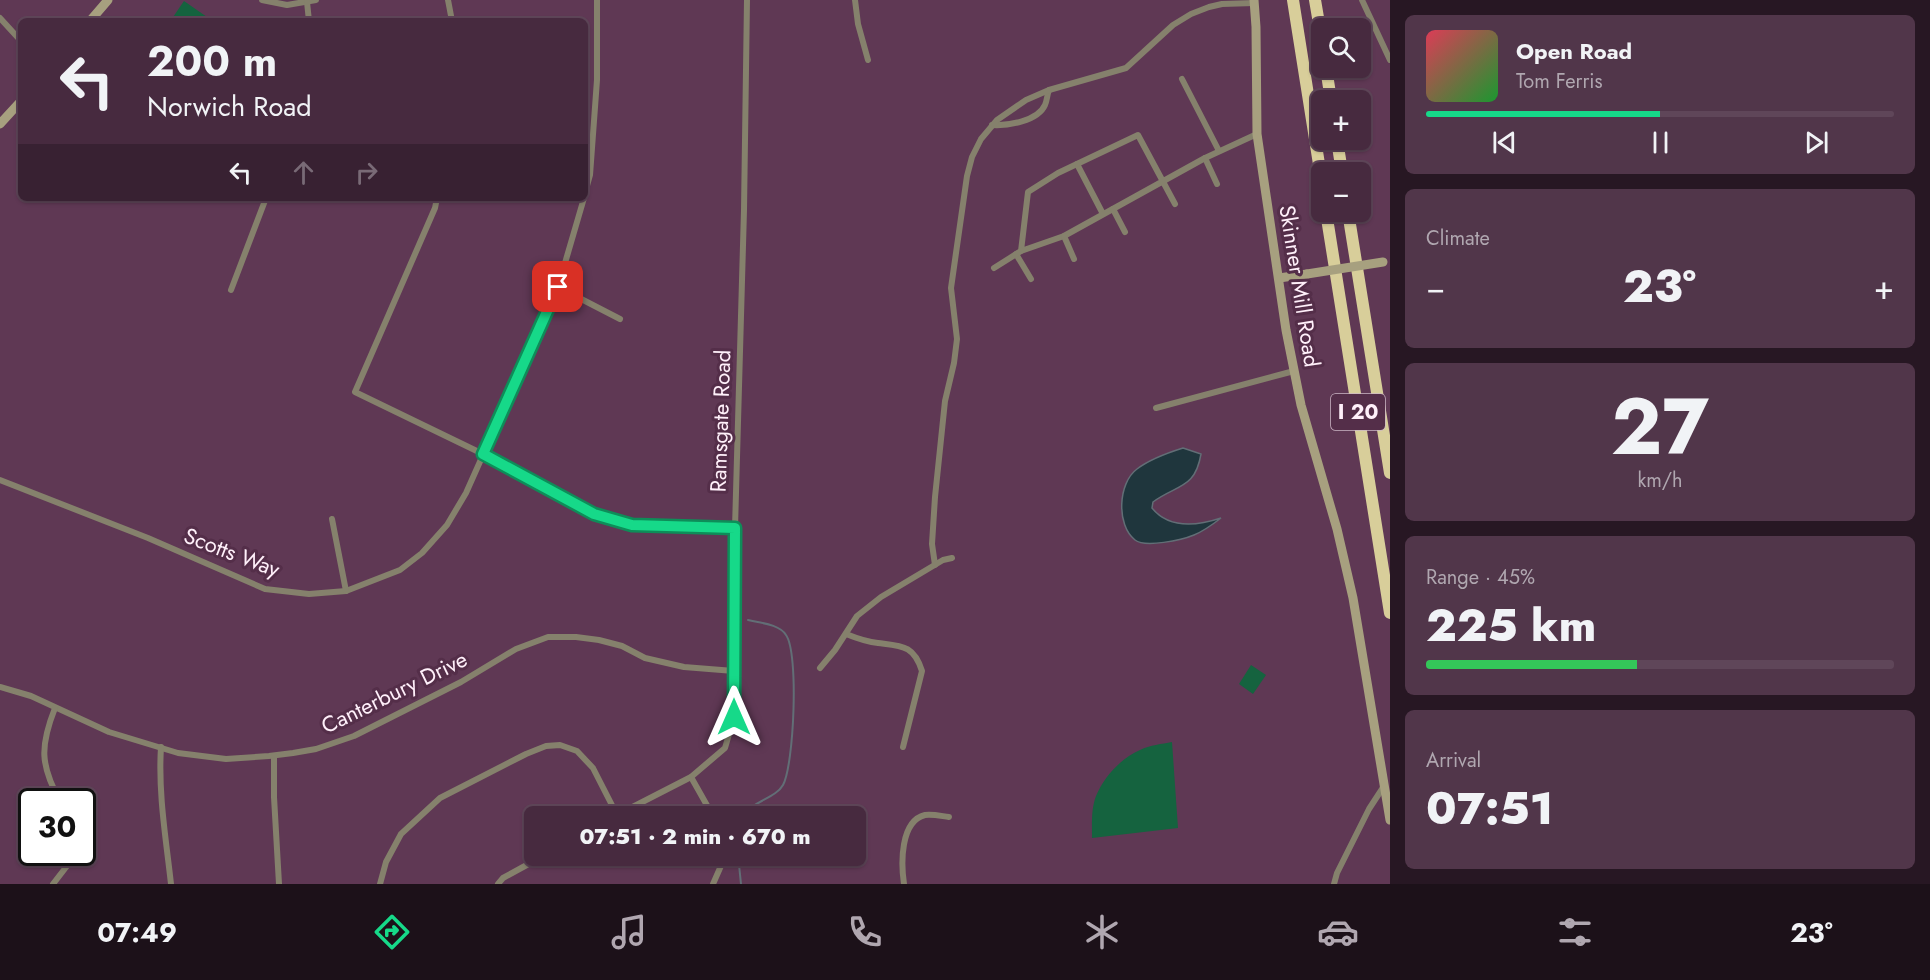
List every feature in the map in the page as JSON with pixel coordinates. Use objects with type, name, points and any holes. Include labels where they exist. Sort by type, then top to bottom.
[{"type":"highway","points":[[1293,0],[1319,162]]},
{"type":"highway","points":[[1315,0],[1318,18]]},
{"type":"highway","name":"I 20","points":[[1328,222],[1390,613]]},
{"type":"highway","name":"I 20","points":[[1350,222],[1390,473]]},
{"type":"street","points":[[93,18],[108,0]]},
{"type":"street","points":[[262,0],[287,5],[316,0]]},
{"type":"street","points":[[448,0],[451,18]]},
{"type":"street","points":[[588,184],[591,175],[597,80],[597,0]]},
{"type":"street","name":"Ramsgate Road","points":[[635,806],[691,777],[724,748],[734,717],[735,528],[747,0]]},
{"type":"street","points":[[855,0],[858,24],[868,60]]},
{"type":"street","points":[[1362,0],[1390,60]]},
{"type":"street","points":[[935,565],[932,544],[935,497],[945,401],[957,339],[951,288],[967,176],[972,157],[981,139],[992,125],[1026,100],[1048,90],[1125,68],[1173,25],[1209,7],[1254,1]]},
{"type":"street","name":"Skinner Mill Road","points":[[1254,1],[1257,134],[1267,211],[1301,405],[1337,529],[1348,577],[1390,820]]},
{"type":"street","points":[[307,2],[309,18]]},
{"type":"street","points":[[0,18],[18,38]]},
{"type":"street","points":[[1182,79],[1219,152]]},
{"type":"street","points":[[992,125],[1001,125],[1035,116],[1045,106],[1048,90]]},
{"type":"street","points":[[0,124],[18,103]]},
{"type":"street","points":[[994,268],[1019,252],[1064,236],[1205,158],[1257,134]]},
{"type":"street","points":[[1031,279],[1019,252],[1028,192],[1077,164],[1138,135],[1175,204]]},
{"type":"street","points":[[1205,158],[1217,184]]},
{"type":"street","points":[[1077,164],[1103,214]]},
{"type":"street","points":[[231,290],[265,201]]},
{"type":"street","points":[[436,201],[355,392],[483,454],[594,514],[632,525],[735,528]]},
{"type":"street","name":"Scotts Way","points":[[0,480],[148,538],[265,588],[309,594],[346,591],[400,570],[422,553],[447,525],[466,493],[558,287],[583,201]]},
{"type":"street","points":[[1113,209],[1125,232]]},
{"type":"street","points":[[1064,236],[1074,259]]},
{"type":"street","points":[[1279,278],[1387,261]]},
{"type":"street","points":[[558,287],[620,319]]},
{"type":"street","points":[[1156,408],[1294,371]]},
{"type":"street","points":[[332,519],[346,591]]},
{"type":"street","points":[[820,668],[857,616],[881,597],[943,560],[952,558]]},
{"type":"street","points":[[846,634],[869,642],[903,646],[912,652],[919,662],[922,671],[903,747]]},
{"type":"street","name":"Canterbury Drive","points":[[0,687],[32,696],[109,732],[178,753],[226,759],[274,756],[316,749],[354,736],[452,687],[516,649],[548,637],[599,640],[622,646],[645,658],[684,667],[734,670]]},
{"type":"street","points":[[54,788],[43,756],[44,742],[55,708]]},
{"type":"street","points":[[381,884],[386,862],[400,834],[440,798],[546,746],[560,745],[577,751],[593,768],[611,806]]},
{"type":"street","points":[[161,747],[160,781],[171,884]]},
{"type":"street","points":[[274,756],[279,884]]},
{"type":"street","points":[[691,777],[707,806]]},
{"type":"street","points":[[1334,884],[1337,873],[1369,809],[1384,786]]},
{"type":"street","points":[[904,884],[901,866],[907,835],[912,824],[927,815],[949,817]]},
{"type":"street","points":[[53,884],[67,866]]},
{"type":"street","points":[[498,884],[502,878],[524,866]]},
{"type":"street","points":[[713,884],[721,866]]},
{"type":"green space","points":[[184,1],[207,17],[206,18],[172,18]]},
{"type":"green space","points":[[1251,665],[1266,675],[1253,694],[1239,684]]},
{"type":"green space","points":[[1172,742],[1178,828],[1092,838],[1094,801],[1108,775],[1133,753]]},
{"type":"water","points":[[1183,448],[1201,454],[1194,474],[1190,480],[1153,502],[1152,508],[1159,515],[1175,523],[1193,524],[1221,518],[1201,532],[1181,539],[1155,543],[1135,540],[1129,533],[1122,515],[1126,484],[1131,475],[1142,465]]},
{"type":"waterway","points":[[748,620],[774,626],[786,635],[793,663],[794,685],[794,709],[787,774],[780,789],[754,806]]},
{"type":"waterway","points":[[739,866],[741,884]]},
{"type":"route","points":[[558,287],[483,454],[594,514],[632,525],[735,528],[734,717]]}]
